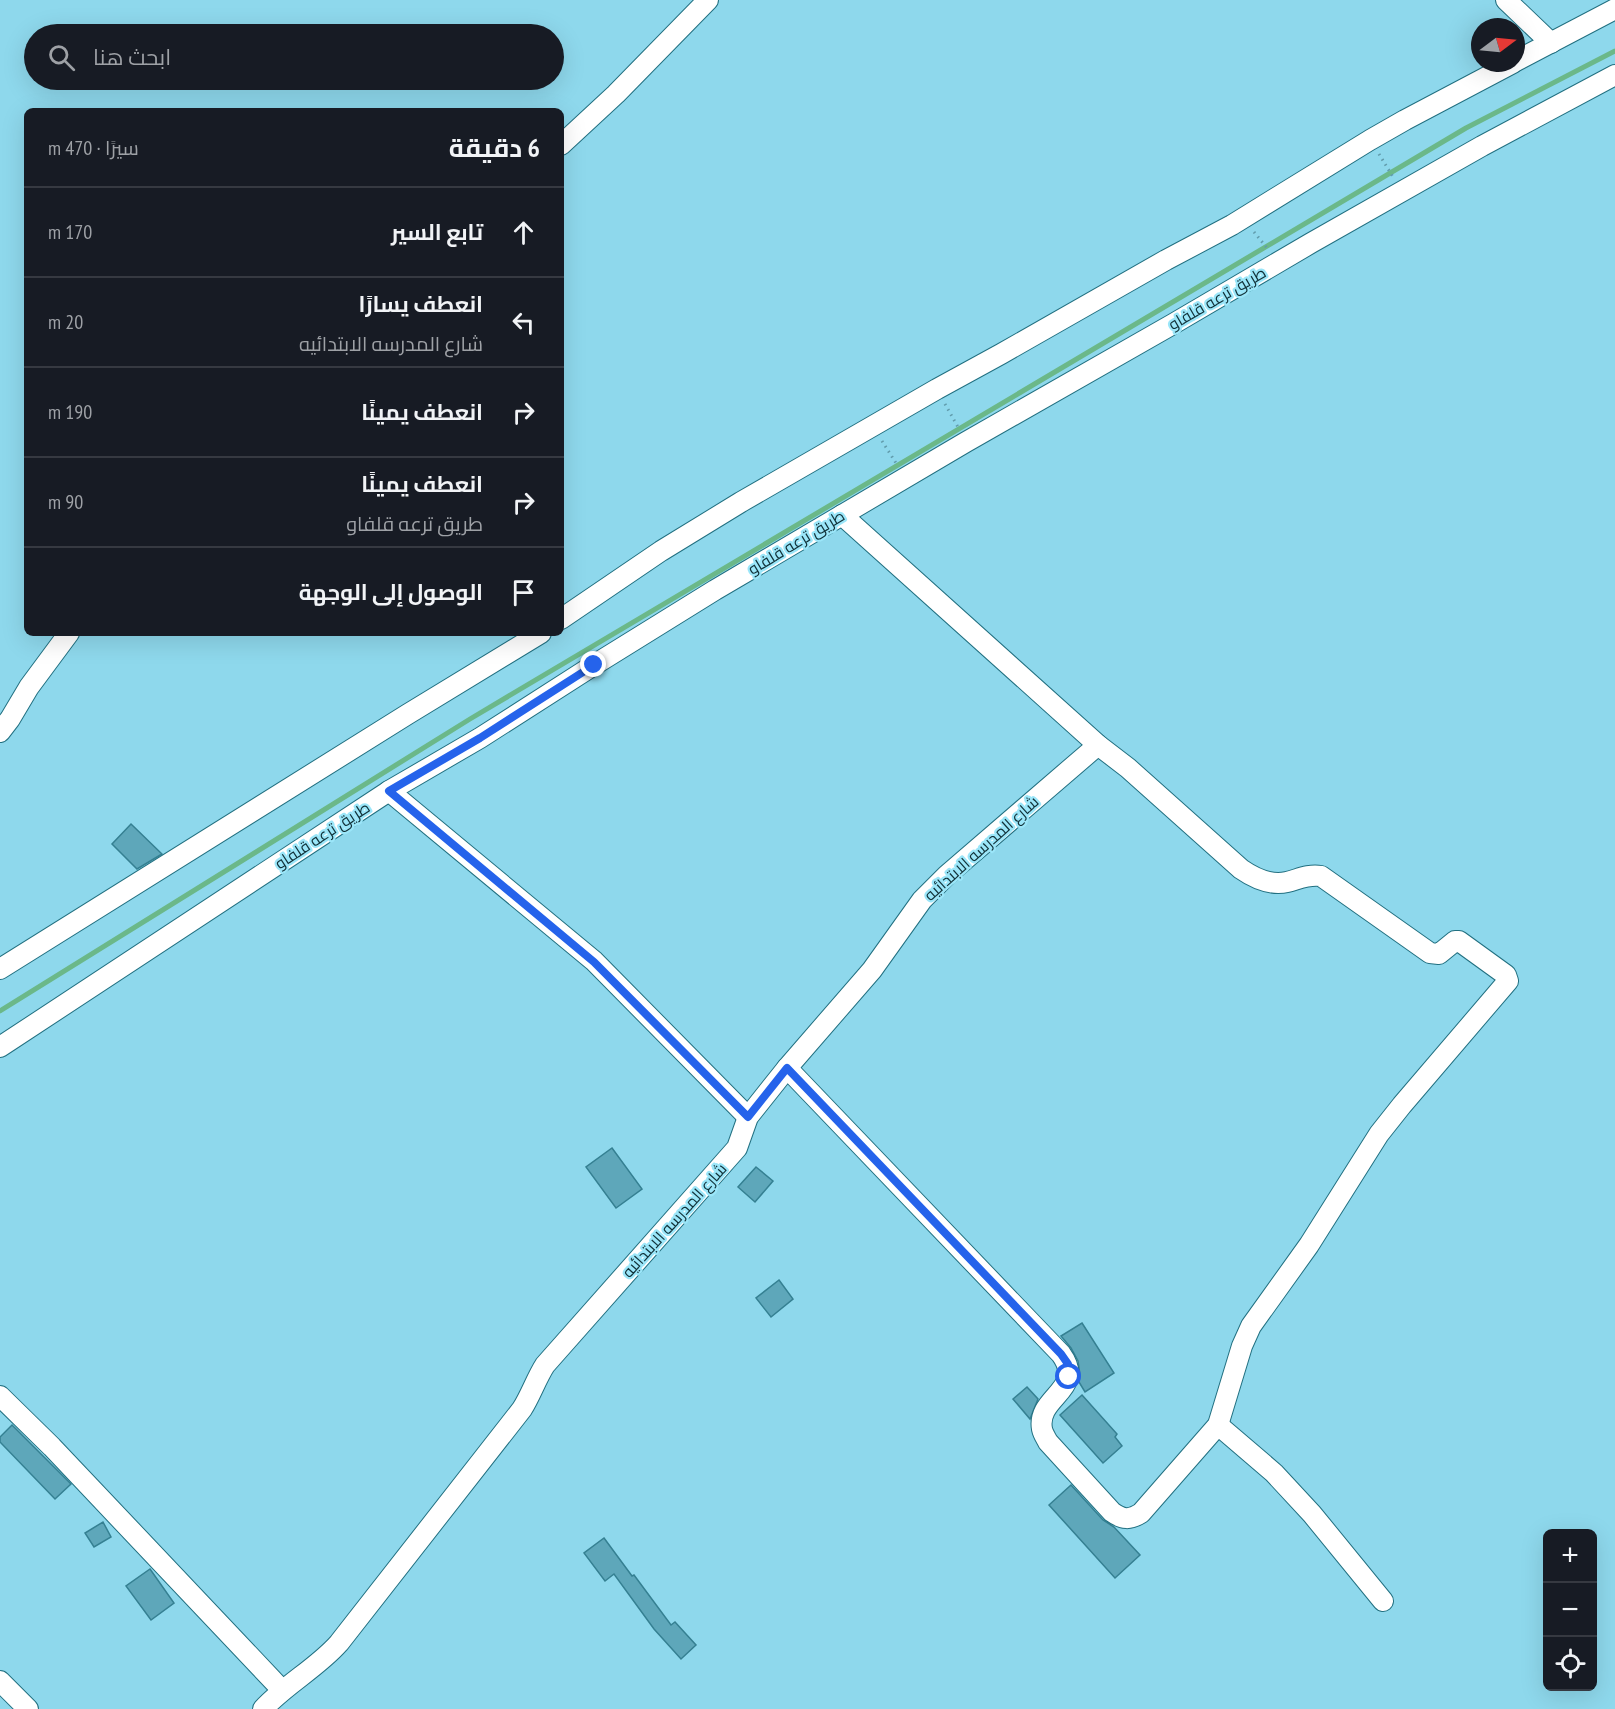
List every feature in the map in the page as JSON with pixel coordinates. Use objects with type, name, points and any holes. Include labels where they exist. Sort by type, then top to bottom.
[{"type":"street","points":[[564,143],[708,0]]},
{"type":"street","points":[[1506,0],[1551,43]]},
{"type":"street","points":[[1525,56],[1615,9]]},
{"type":"street","points":[[564,618],[661,551],[741,502],[1166,260],[1233,225],[1345,155],[1495,72]]},
{"type":"street","name":"طريق ترعه قلفاو","points":[[0,1047],[389,791],[480,738],[696,602],[966,442],[1311,243],[1490,141],[1615,75]]},
{"type":"street","points":[[787,1068],[1065,1359],[1068,1364],[1069,1377],[1064,1388],[1047,1406],[1042,1418],[1042,1431],[1048,1442],[1112,1512],[1121,1518],[1132,1519],[1141,1513],[1218,1425],[1242,1346],[1251,1326],[1310,1245],[1379,1134],[1508,981],[1508,978],[1459,941],[1455,941],[1439,954],[1430,953],[1321,876],[1305,876],[1285,883],[1269,882],[1254,878],[1241,869],[1128,768],[1098,745],[842,515]]},
{"type":"street","points":[[0,732],[29,687],[67,636]]},
{"type":"street","points":[[0,969],[536,636]]},
{"type":"street","name":"شارع المدرسه الابتدائيه","points":[[263,1709],[282,1690],[330,1653],[339,1643],[522,1409],[545,1365],[737,1148],[748,1117],[872,970],[911,914],[934,887],[1098,745]]},
{"type":"street","points":[[389,791],[594,962],[748,1117]]},
{"type":"street","points":[[0,1396],[52,1447],[282,1690]]},
{"type":"street","points":[[1218,1425],[1274,1473],[1312,1514],[1383,1601]]},
{"type":"street","points":[[0,1681],[28,1709]]},
{"type":"path","points":[[1380,155],[1394,179]]},
{"type":"path","points":[[1252,229],[1272,255]]},
{"type":"path","points":[[945,404],[961,432]]},
{"type":"path","points":[[883,442],[901,470]]},
{"type":"building","points":[[131,824],[162,854],[137,869],[112,844]]},
{"type":"building","points":[[612,1148],[642,1189],[616,1208],[586,1167]]},
{"type":"building","points":[[756,1167],[773,1181],[755,1202],[738,1187]]},
{"type":"building","points":[[779,1280],[793,1299],[771,1317],[756,1298]]},
{"type":"building","points":[[1082,1323],[1114,1373],[1085,1392],[1079,1382],[1078,1361],[1061,1336]]},
{"type":"building","points":[[1027,1387],[1038,1399],[1030,1419],[1013,1399]]},
{"type":"building","points":[[1082,1395],[1117,1434],[1115,1437],[1122,1446],[1103,1463],[1060,1415]]},
{"type":"building","points":[[12,1425],[71,1484],[55,1499],[0,1442],[0,1437]]},
{"type":"building","points":[[1071,1485],[1140,1555],[1115,1578],[1049,1505]]},
{"type":"building","points":[[103,1522],[111,1537],[94,1547],[85,1533]]},
{"type":"building","points":[[604,1538],[671,1625],[675,1622],[696,1645],[681,1659],[654,1629],[614,1574],[605,1581],[584,1553]]},
{"type":"building","points":[[150,1569],[174,1603],[151,1620],[126,1586]]},
{"type":"waterway","points":[[0,1011],[470,719],[1466,128],[1615,51]]},
{"type":"route","points":[[594,665],[480,738],[389,791],[594,962],[748,1117],[787,1068],[1061,1354],[1068,1364],[1069,1377]]}]
